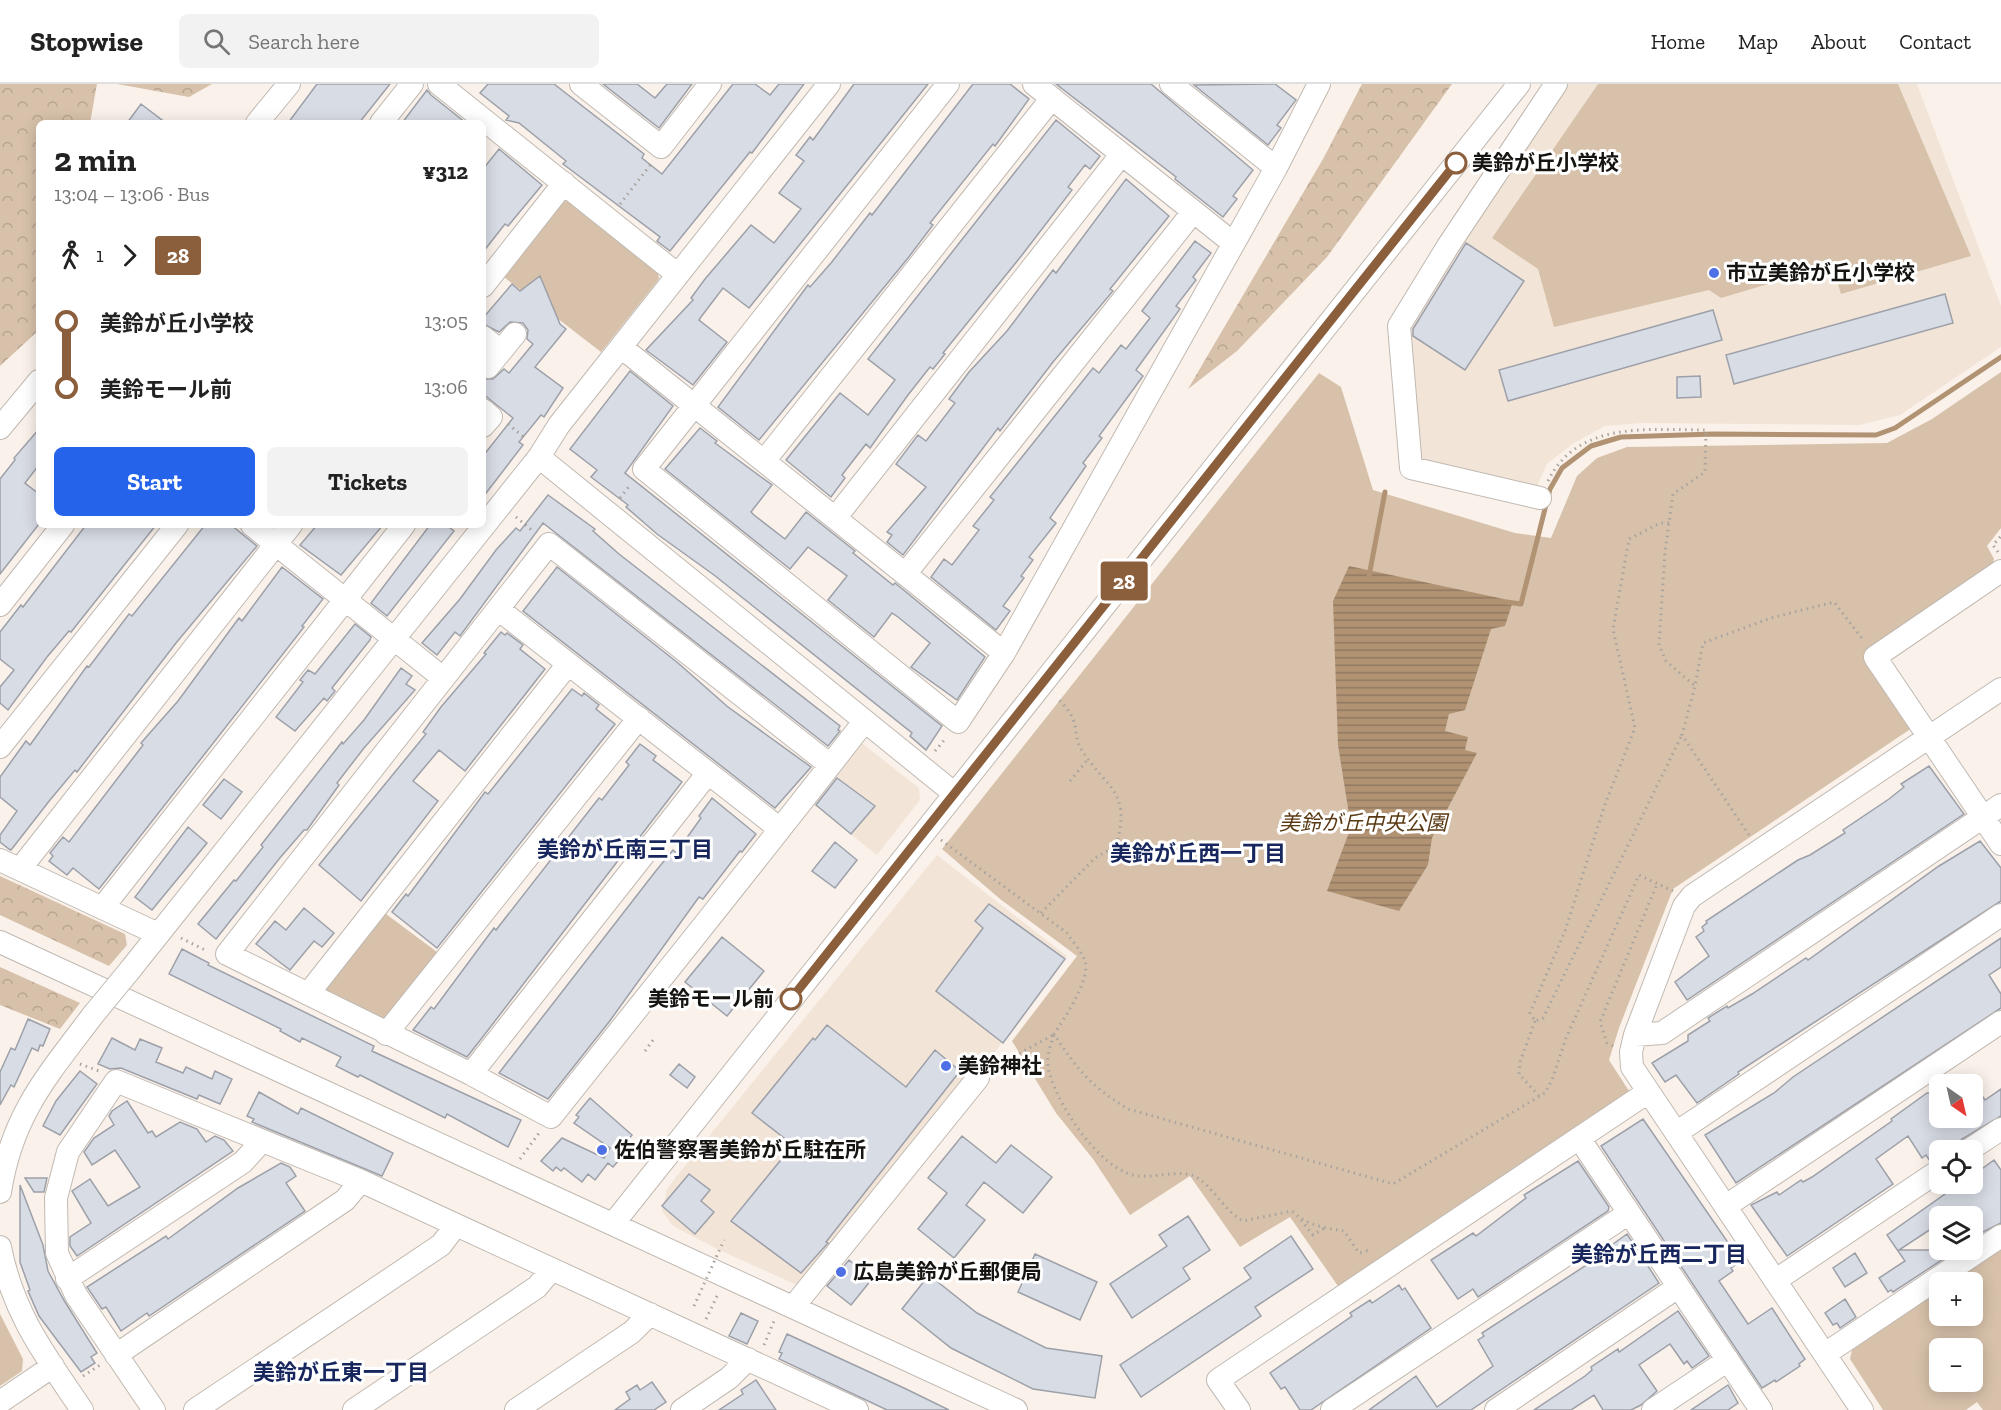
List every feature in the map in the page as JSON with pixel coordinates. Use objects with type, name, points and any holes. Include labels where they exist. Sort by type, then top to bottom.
[{"type":"street","points":[[259,120],[289,84]]},
{"type":"street","points":[[383,120],[412,84]]},
{"type":"street","points":[[439,84],[475,120]]},
{"type":"street","points":[[581,84],[661,147],[710,84]]},
{"type":"street","points":[[486,514],[535,450],[559,425],[829,84]]},
{"type":"street","points":[[948,84],[644,469],[958,722],[1004,653],[1276,168],[1312,87]]},
{"type":"street","points":[[1034,84],[1233,243]]},
{"type":"street","points":[[1171,84],[1276,168]]},
{"type":"street","points":[[613,1224],[1519,84]]},
{"type":"street","points":[[1540,498],[1411,468],[1399,326],[1448,246],[1556,84]]},
{"type":"street","points":[[765,460],[1052,98]]},
{"type":"street","points":[[487,132],[564,183],[678,275]]},
{"type":"street","points":[[836,517],[1121,155]]},
{"type":"street","points":[[486,282],[564,183]]},
{"type":"street","points":[[906,573],[1193,212]]},
{"type":"street","points":[[486,339],[501,350]]},
{"type":"street","points":[[621,347],[1004,653]]},
{"type":"street","points":[[0,428],[36,385]]},
{"type":"street","points":[[535,450],[864,723],[955,795]]},
{"type":"street","points":[[0,605],[61,528]]},
{"type":"street","points":[[0,747],[175,528]]},
{"type":"street","points":[[256,528],[443,678]]},
{"type":"street","points":[[166,934],[103,908],[10,864],[289,528]]},
{"type":"street","points":[[103,908],[403,528]]},
{"type":"street","points":[[0,1192],[12,1136],[33,1095],[130,970],[166,934],[476,528]]},
{"type":"street","points":[[830,765],[549,544],[227,954],[471,1074],[550,1117],[864,723]]},
{"type":"street","points":[[2001,571],[1875,657],[1928,738],[1992,812],[2001,844]]},
{"type":"street","points":[[498,609],[780,830]]},
{"type":"street","points":[[308,994],[568,664]]},
{"type":"street","points":[[1862,1410],[1648,1092],[1632,1067],[1631,1052],[1635,1035],[1684,906],[1692,897],[2001,689]]},
{"type":"street","points":[[386,1034],[639,718]]},
{"type":"street","points":[[471,1074],[708,773]]},
{"type":"street","points":[[1635,1035],[1662,1033],[1992,812]]},
{"type":"street","points":[[1676,1132],[2001,915]]},
{"type":"street","points":[[0,942],[1016,1410]]},
{"type":"street","points":[[1726,1206],[2001,1022]]},
{"type":"street","points":[[794,1306],[978,1078]]},
{"type":"street","points":[[153,1410],[68,1279],[57,1253],[56,1198],[68,1152],[117,1081],[261,1142],[361,1181],[650,1314],[754,1357],[849,1408]]},
{"type":"street","points":[[1239,1410],[1218,1380],[1648,1092]]},
{"type":"street","points":[[1983,1141],[2001,1129]]},
{"type":"street","points":[[1579,1138],[1761,1410]]},
{"type":"street","points":[[68,1279],[243,1162],[261,1142]]},
{"type":"street","points":[[1776,1280],[1929,1177]]},
{"type":"street","points":[[116,1355],[345,1200],[361,1181]]},
{"type":"street","points":[[1332,1410],[1629,1213]]},
{"type":"street","points":[[195,1410],[441,1245],[456,1226]]},
{"type":"street","points":[[1825,1354],[2001,1236]]},
{"type":"street","points":[[0,1246],[14,1300],[82,1410]]},
{"type":"street","points":[[354,1410],[537,1287],[552,1269]]},
{"type":"street","points":[[1496,1410],[1678,1287]]},
{"type":"street","points":[[516,1410],[632,1332],[650,1314]]},
{"type":"street","points":[[682,1410],[729,1378],[754,1357]]},
{"type":"street","points":[[1653,1410],[1728,1360]]},
{"type":"street","points":[[0,1402],[53,1366]]},
{"type":"path","points":[[607,219],[661,147]]},
{"type":"path","points":[[486,418],[500,418],[535,450]]},
{"type":"path","points":[[1540,498],[1559,464],[1580,446],[1601,435],[1635,429],[1706,430],[1705,472],[1673,494],[1659,645],[1666,661],[1695,686]]},
{"type":"path","points":[[615,504],[644,469]]},
{"type":"path","points":[[510,512],[549,544]]},
{"type":"path","points":[[1535,1021],[1530,1013],[1565,931],[1604,807],[1635,728],[1613,629],[1629,539],[1660,523],[1669,524]]},
{"type":"path","points":[[2001,536],[1993,545],[2001,556]]},
{"type":"path","points":[[1535,1021],[1544,1018],[1682,735],[1703,643],[1771,618],[1834,602],[1875,657]]},
{"type":"path","points":[[1041,912],[1095,858],[1116,846],[1122,825],[1122,807],[1116,794],[1088,759],[1077,741],[1074,720],[1059,700]]},
{"type":"path","points":[[931,755],[958,722]]},
{"type":"path","points":[[1682,735],[1752,839]]},
{"type":"path","points":[[1070,781],[1088,759]]},
{"type":"path","points":[[940,839],[1067,933],[1085,962],[1085,973],[1070,1010],[1054,1034],[1047,1053],[1049,1075],[1071,1116],[1100,1157],[1131,1174],[1165,1177],[1185,1173],[1198,1178],[1217,1200],[1243,1221],[1254,1221],[1292,1211],[1313,1235],[1325,1228]]},
{"type":"path","points":[[1054,1034],[1076,1068],[1091,1084],[1128,1109],[1393,1184],[1540,1097],[1552,1080],[1566,1038],[1639,875],[1674,892]]},
{"type":"path","points":[[1614,1046],[1607,1043],[1600,1022],[1657,884]]},
{"type":"path","points":[[166,934],[214,953],[227,954]]},
{"type":"path","points":[[1535,1021],[1520,1062],[1519,1074],[1540,1097]]},
{"type":"path","points":[[978,1078],[1054,1034]]},
{"type":"path","points":[[645,1051],[653,1040]]},
{"type":"path","points":[[74,1062],[105,1073],[117,1081]]},
{"type":"path","points":[[517,1162],[550,1117]]},
{"type":"path","points":[[1299,1219],[1325,1228],[1344,1231],[1359,1253],[1367,1251],[1381,1271]]},
{"type":"path","points":[[694,1306],[724,1240]]},
{"type":"path","points":[[707,1318],[718,1294]]},
{"type":"path","points":[[754,1357],[772,1324]]},
{"type":"path","points":[[80,1379],[116,1355]]},
{"type":"shaded area","name":"市立美鈴が丘小学校","points":[[1568,84],[1917,84],[2001,306],[2001,347],[1900,415],[1860,425],[1642,423],[1605,426],[1574,443],[1547,464],[1535,491],[1417,460],[1404,331],[1503,177]]},
{"type":"shaded area","points":[[1349,566],[1513,601],[1505,626],[1491,629],[1465,710],[1449,714],[1445,731],[1468,737],[1465,750],[1477,753],[1432,838],[1428,865],[1399,911],[1327,891],[1351,827],[1338,745],[1333,601]]},
{"type":"shaded area","points":[[856,744],[863,744],[919,788],[920,800],[877,855],[810,802]]},
{"type":"shaded area","points":[[937,855],[1067,956],[980,1072],[799,1286],[715,1248],[673,1226],[662,1211],[667,1189]]},
{"type":"green space","points":[[0,84],[97,84],[91,120],[36,120],[36,333],[0,366]]},
{"type":"green space","points":[[117,84],[212,84],[189,97]]},
{"type":"green space","points":[[1362,84],[1452,84],[1327,257],[1237,351],[1188,389],[1323,159]]},
{"type":"green space","points":[[1598,84],[1898,84],[1971,256],[1841,294],[1832,265],[1721,298],[1709,290],[1554,327],[1538,269],[1492,238]]},
{"type":"green space","points":[[571,201],[658,272],[659,279],[601,352],[500,274],[557,202]]},
{"type":"green space","name":"美鈴が丘中央公園","points":[[2001,372],[2001,528],[1987,546],[1994,559],[1992,567],[1863,655],[1910,725],[1909,730],[1673,889],[1619,1028],[1609,1060],[1629,1091],[1340,1289],[1290,1217],[1240,1247],[1190,1176],[1130,1215],[1093,1159],[1056,1113],[1012,1041],[1077,956],[1000,899],[942,849],[1319,373],[1341,387],[1373,490],[1515,533],[1551,538],[1577,476],[1597,458],[1627,447],[1887,443],[1932,419]]},
{"type":"green space","points":[[0,876],[125,934],[127,945],[109,966],[0,915]]},
{"type":"green space","points":[[382,911],[441,955],[391,1019],[379,1022],[328,995],[325,982]]},
{"type":"green space","points":[[0,967],[80,1003],[60,1029],[0,1005]]},
{"type":"green space","points":[[2001,1248],[2001,1410],[1983,1410],[1977,1402],[1966,1410],[1883,1410],[1850,1359],[1852,1350],[1929,1297],[1929,1326],[1983,1326],[1983,1272],[1965,1272]]},
{"type":"green space","points":[[0,1314],[23,1359],[22,1371],[0,1386]]},
{"type":"building","points":[[317,84],[390,84],[361,120],[290,120]]},
{"type":"building","points":[[488,84],[554,84],[644,154],[642,158],[662,174],[733,84],[755,84],[770,95],[779,84],[804,84],[752,153],[750,152],[670,251],[657,241],[660,237],[563,164],[566,161],[519,123],[506,120],[509,116],[480,93]]},
{"type":"building","points":[[603,84],[637,84],[655,98],[667,84],[692,84],[659,128]]},
{"type":"building","points":[[854,84],[928,84],[749,308],[723,288],[699,320],[727,342],[693,385],[646,350],[693,300],[691,298],[705,279],[751,225],[774,243],[801,209],[779,193],[804,161],[796,155],[810,137],[813,140]]},
{"type":"building","points":[[973,84],[1010,84],[1029,99],[995,146],[993,144],[930,223],[933,225],[908,258],[759,440],[718,407],[808,285],[810,287],[831,263],[870,213],[872,215]]},
{"type":"building","points":[[1056,84],[1151,84],[1253,170],[1233,196],[1237,199],[1223,217],[1175,179],[1176,177]]},
{"type":"building","points":[[1275,84],[1296,100],[1277,125],[1281,128],[1268,145],[1194,85]]},
{"type":"building","points":[[427,90],[462,120],[404,120]]},
{"type":"building","points":[[141,104],[162,120],[129,120]]},
{"type":"building","points":[[1056,120],[1100,156],[1090,169],[1085,165],[1068,187],[1072,190],[943,353],[945,354],[933,369],[930,367],[908,395],[870,448],[866,444],[842,475],[845,478],[831,497],[786,460],[840,393],[868,415],[895,380],[868,359]]},
{"type":"building","points":[[499,149],[542,185],[508,226],[505,224],[486,248],[486,165]]},
{"type":"building","points":[[1126,179],[1169,216],[1110,289],[1113,291],[1053,362],[1000,431],[998,428],[903,555],[887,542],[892,535],[887,532],[926,487],[896,464],[918,435],[926,441],[955,403],[949,399],[969,372],[1007,331],[1053,270],[1056,273]]},
{"type":"building","points":[[1195,241],[1211,253],[1193,277],[1196,280],[1176,306],[1180,309],[1136,370],[1143,376],[1099,436],[1102,438],[1083,463],[1086,466],[1050,518],[1056,523],[1029,557],[1033,560],[1021,576],[1024,578],[1003,606],[1010,611],[996,630],[931,577],[944,559],[952,565],[979,530],[973,526],[994,500],[990,497],[1093,368],[1099,373],[1121,345],[1126,349],[1150,318],[1142,311]]},
{"type":"building","points":[[1466,243],[1524,281],[1465,370],[1413,336],[1413,329]]},
{"type":"building","points":[[540,276],[560,324],[566,329],[535,367],[563,388],[544,417],[541,415],[519,442],[523,445],[486,493],[486,452],[513,418],[486,396],[486,379],[493,379],[504,369],[509,373],[533,344],[527,339],[528,330],[523,323],[510,322],[499,332],[486,326],[486,314],[512,284],[520,291]]},
{"type":"building","points":[[1945,294],[1953,323],[1734,384],[1726,355]]},
{"type":"building","points":[[1713,310],[1722,340],[1508,401],[1499,370]]},
{"type":"building","points":[[630,371],[673,406],[625,473],[942,726],[926,750],[910,736],[912,733],[714,575],[657,534],[626,507],[628,505],[591,477],[597,470],[570,449]]},
{"type":"building","points":[[1700,376],[1701,397],[1677,398],[1677,377]]},
{"type":"building","points":[[700,428],[717,441],[715,443],[772,485],[751,512],[754,515],[785,539],[806,512],[855,551],[853,553],[893,585],[895,583],[985,657],[957,700],[911,667],[930,643],[898,617],[892,613],[874,637],[828,600],[847,576],[808,547],[790,569],[665,469]]},
{"type":"building","points":[[36,432],[36,469],[25,483],[36,492],[36,528],[0,574],[0,479],[15,460],[14,458]]},
{"type":"building","points":[[548,495],[595,529],[593,531],[619,554],[840,726],[838,730],[840,731],[828,746],[543,523],[460,636],[455,632],[437,655],[422,643],[460,599],[496,550],[516,528],[520,531]]},
{"type":"building","points":[[84,528],[154,528],[71,632],[69,631],[47,657],[8,710],[0,703],[0,687],[14,670],[0,659],[0,632],[21,605],[23,607]]},
{"type":"building","points":[[203,528],[235,528],[257,546],[176,643],[77,772],[75,770],[11,850],[9,849],[0,842],[0,835],[17,811],[0,797],[0,777],[26,741],[30,745],[87,666],[89,667],[129,614],[132,616]]},
{"type":"building","points":[[314,528],[380,528],[341,575],[300,545]]},
{"type":"building","points":[[428,528],[450,528],[454,531],[387,616],[371,603]]},
{"type":"building","points":[[282,567],[323,599],[302,626],[304,627],[99,889],[73,868],[67,875],[49,861],[53,856],[50,853],[63,837],[69,842],[143,745],[141,743],[178,701],[239,618],[242,621]]},
{"type":"building","points":[[557,567],[678,663],[728,707],[811,767],[775,808],[523,611]]},
{"type":"building","points":[[355,624],[371,637],[370,640],[332,688],[335,691],[327,701],[324,698],[295,731],[276,717],[303,682],[300,680],[308,670],[315,674]]},
{"type":"building","points":[[501,632],[505,635],[507,633],[523,645],[520,649],[545,669],[465,771],[439,750],[413,781],[438,801],[361,901],[319,865],[426,734],[423,732],[441,707],[486,654],[484,653]]},
{"type":"building","points":[[401,668],[412,676],[406,684],[415,690],[364,748],[337,783],[339,785],[307,830],[304,830],[279,859],[216,939],[198,924],[263,847],[261,845],[342,742],[343,744],[364,720]]},
{"type":"building","points":[[572,689],[582,696],[584,693],[599,705],[596,709],[615,724],[437,948],[392,912],[406,894],[408,896],[485,792],[488,794]]},
{"type":"building","points":[[640,744],[656,756],[653,760],[682,782],[632,847],[630,845],[467,1057],[413,1030],[431,1007],[434,1009],[494,928],[496,930],[599,798],[602,800],[629,765],[626,762]]},
{"type":"building","points":[[1929,766],[1964,814],[1687,1000],[1675,982],[1709,956],[1696,937],[1704,931],[1702,927],[1707,923],[1706,921],[1798,860],[1845,833],[1843,830],[1889,799],[1904,787],[1901,784]]},
{"type":"building","points":[[837,778],[875,806],[851,834],[816,805]]},
{"type":"building","points":[[224,779],[242,792],[221,819],[203,805]]},
{"type":"building","points":[[712,798],[756,834],[703,899],[699,897],[609,1022],[548,1099],[499,1073],[655,872],[673,850],[676,853]]},
{"type":"building","points":[[188,827],[207,843],[152,910],[135,897]]},
{"type":"building","points":[[1980,841],[2001,868],[2001,901],[1738,1072],[1739,1074],[1697,1103],[1676,1075],[1665,1082],[1652,1063],[1688,1041],[1688,1035],[1710,1021],[1708,1018],[1752,994],[1806,958],[1808,960],[1939,866]]},
{"type":"building","points":[[835,842],[857,860],[835,888],[812,871]]},
{"type":"building","points":[[989,904],[1065,959],[1003,1043],[936,991],[983,928],[975,921]]},
{"type":"building","points":[[304,908],[334,933],[322,947],[314,941],[290,970],[256,944],[275,921],[286,930]]},
{"type":"building","points":[[722,937],[764,971],[727,1016],[685,982]]},
{"type":"building","points":[[2001,938],[2001,967],[1989,975],[2001,994],[2001,1008],[1736,1183],[1705,1135],[1774,1093],[1793,1077]]},
{"type":"building","points":[[182,949],[209,963],[208,965],[374,1046],[372,1051],[521,1120],[508,1147],[447,1114],[445,1118],[360,1075],[358,1077],[336,1066],[341,1057],[302,1038],[300,1042],[280,1031],[281,1029],[169,974]]},
{"type":"building","points":[[28,1019],[50,1029],[43,1046],[40,1045],[38,1051],[32,1048],[14,1087],[11,1085],[0,1105],[0,1072],[11,1048],[15,1050]]},
{"type":"building","points":[[827,1025],[906,1087],[935,1050],[960,1071],[826,1242],[828,1243],[801,1273],[731,1221],[793,1145],[752,1113],[813,1038],[815,1040]]},
{"type":"building","points":[[112,1038],[135,1050],[140,1039],[162,1048],[156,1062],[183,1073],[186,1067],[212,1079],[215,1071],[232,1079],[220,1104],[199,1095],[197,1099],[121,1068],[110,1069],[98,1064]]},
{"type":"building","points":[[679,1064],[695,1077],[687,1088],[670,1075]]},
{"type":"building","points":[[80,1071],[97,1084],[60,1135],[43,1126],[56,1101]]},
{"type":"building","points":[[2001,1089],[2001,1116],[1983,1127],[1983,1097],[1985,1100]]},
{"type":"building","points":[[259,1092],[298,1114],[301,1108],[393,1153],[382,1176],[252,1122],[254,1119],[247,1116]]},
{"type":"building","points":[[1929,1093],[1929,1128],[1981,1128],[1961,1140],[1929,1140],[1929,1160],[1926,1155],[1922,1158],[1908,1136],[1876,1159],[1893,1184],[1787,1256],[1751,1205],[1777,1192],[1779,1195],[1801,1180],[1803,1182],[1812,1177],[1892,1121],[1891,1119]]},
{"type":"building","points":[[590,1098],[632,1135],[620,1149],[625,1153],[613,1167],[608,1163],[595,1180],[588,1174],[582,1182],[564,1168],[561,1171],[556,1167],[553,1171],[541,1161],[562,1138],[604,1158],[610,1148],[574,1123],[579,1117],[576,1115]]},
{"type":"building","points":[[127,1101],[148,1133],[152,1131],[156,1137],[180,1122],[197,1129],[206,1142],[215,1136],[224,1140],[233,1151],[77,1256],[70,1246],[70,1237],[91,1223],[72,1191],[90,1179],[108,1206],[140,1187],[115,1150],[92,1165],[84,1152],[94,1138],[114,1125],[109,1116],[112,1111]]},
{"type":"building","points":[[1643,1119],[1738,1257],[1735,1259],[1738,1263],[1731,1268],[1733,1271],[1719,1281],[1748,1324],[1772,1308],[1805,1359],[1799,1364],[1800,1366],[1776,1382],[1775,1380],[1762,1388],[1601,1146]]},
{"type":"building","points":[[962,1136],[996,1163],[1011,1145],[1052,1177],[1023,1213],[984,1182],[966,1205],[985,1220],[954,1258],[918,1229],[947,1193],[928,1178]]},
{"type":"building","points":[[1994,1160],[2001,1170],[2001,1223],[1983,1232],[1983,1206],[1929,1206],[1929,1230],[1899,1250],[1929,1250],[1929,1260],[1942,1260],[1893,1292],[1891,1290],[1888,1292],[1879,1278],[1905,1261],[1887,1235],[1945,1194],[1983,1194],[1983,1168]]},
{"type":"building","points":[[1578,1161],[1609,1207],[1608,1211],[1478,1297],[1473,1289],[1458,1299],[1431,1260],[1473,1233],[1476,1236],[1526,1198],[1524,1195]]},
{"type":"building","points":[[281,1163],[290,1167],[296,1176],[286,1183],[305,1211],[149,1316],[147,1313],[121,1331],[106,1307],[102,1309],[87,1287],[166,1236],[168,1239],[238,1188]]},
{"type":"building","points":[[689,1174],[710,1190],[701,1201],[714,1212],[695,1234],[662,1206]]},
{"type":"building","points":[[25,1178],[47,1178],[44,1192],[34,1192]]},
{"type":"building","points":[[20,1185],[43,1245],[48,1271],[97,1353],[91,1357],[95,1363],[81,1372],[39,1316],[28,1291],[30,1290],[20,1262]]},
{"type":"building","points":[[1188,1216],[1210,1250],[1183,1268],[1190,1279],[1132,1318],[1110,1284],[1167,1246],[1159,1235]]},
{"type":"building","points":[[1627,1234],[1659,1283],[1471,1410],[1369,1410],[1416,1376],[1437,1407],[1493,1366],[1478,1340],[1484,1336],[1482,1333],[1608,1251],[1606,1249]]},
{"type":"building","points":[[1291,1236],[1313,1269],[1255,1307],[1261,1316],[1141,1397],[1120,1365],[1251,1278],[1244,1268]]},
{"type":"building","points":[[1855,1253],[1867,1273],[1845,1287],[1833,1268]]},
{"type":"building","points":[[1035,1254],[1097,1282],[1080,1320],[1018,1292]]},
{"type":"building","points":[[849,1260],[872,1279],[851,1305],[827,1286]]},
{"type":"building","points":[[929,1275],[977,1313],[1046,1348],[1102,1356],[1095,1398],[1033,1389],[951,1348],[902,1309]]},
{"type":"building","points":[[1399,1285],[1402,1290],[1405,1288],[1431,1328],[1311,1410],[1300,1410],[1285,1387],[1281,1389],[1270,1373],[1352,1316],[1350,1313],[1370,1300],[1372,1303]]},
{"type":"building","points":[[1845,1299],[1856,1317],[1840,1328],[1837,1323],[1833,1325],[1825,1313]]},
{"type":"building","points":[[1678,1311],[1709,1356],[1692,1368],[1687,1361],[1684,1364],[1670,1344],[1639,1365],[1657,1391],[1641,1405],[1631,1410],[1603,1410],[1594,1395],[1571,1410],[1534,1410],[1585,1376],[1592,1370],[1591,1367],[1618,1349],[1619,1352]]},
{"type":"building","points":[[741,1313],[758,1321],[747,1344],[729,1336]]},
{"type":"building","points":[[787,1334],[949,1410],[887,1410],[779,1359],[782,1353],[779,1352]]},
{"type":"building","points":[[756,1380],[776,1410],[719,1410],[743,1394],[741,1390]]},
{"type":"building","points":[[652,1382],[666,1402],[654,1410],[615,1410],[630,1399],[626,1392],[637,1385],[640,1390]]},
{"type":"building","points":[[1728,1385],[1738,1403],[1728,1410],[1691,1410]]},
{"type":"waterway","points":[[1506,602],[1521,604],[1550,489],[1562,468],[1591,446],[1621,437],[1713,434],[1876,435],[1895,428],[2001,357]]},
{"type":"waterway","points":[[1369,576],[1385,492]]},
{"type":"bus line","name":"28","points":[[791,999],[1456,163]]},
{"type":"place","name":"美鈴が丘小学校","points":[[1456,163]]},
{"type":"place","name":"市立美鈴が丘小学校","points":[[1714,273]]},
{"type":"place","name":"美鈴モール前","points":[[791,999]]},
{"type":"place","name":"美鈴神社","points":[[946,1066]]},
{"type":"place","name":"佐伯警察署美鈴が丘駐在所","points":[[602,1150]]},
{"type":"place","name":"広島美鈴が丘郵便局","points":[[841,1272]]},
{"type":"district","name":"美鈴が丘南三丁目","points":[[625,849]]},
{"type":"district","name":"美鈴が丘西一丁目","points":[[1198,853]]},
{"type":"district","name":"美鈴が丘西二丁目","points":[[1659,1254]]},
{"type":"district","name":"美鈴が丘東一丁目","points":[[341,1372]]}]
